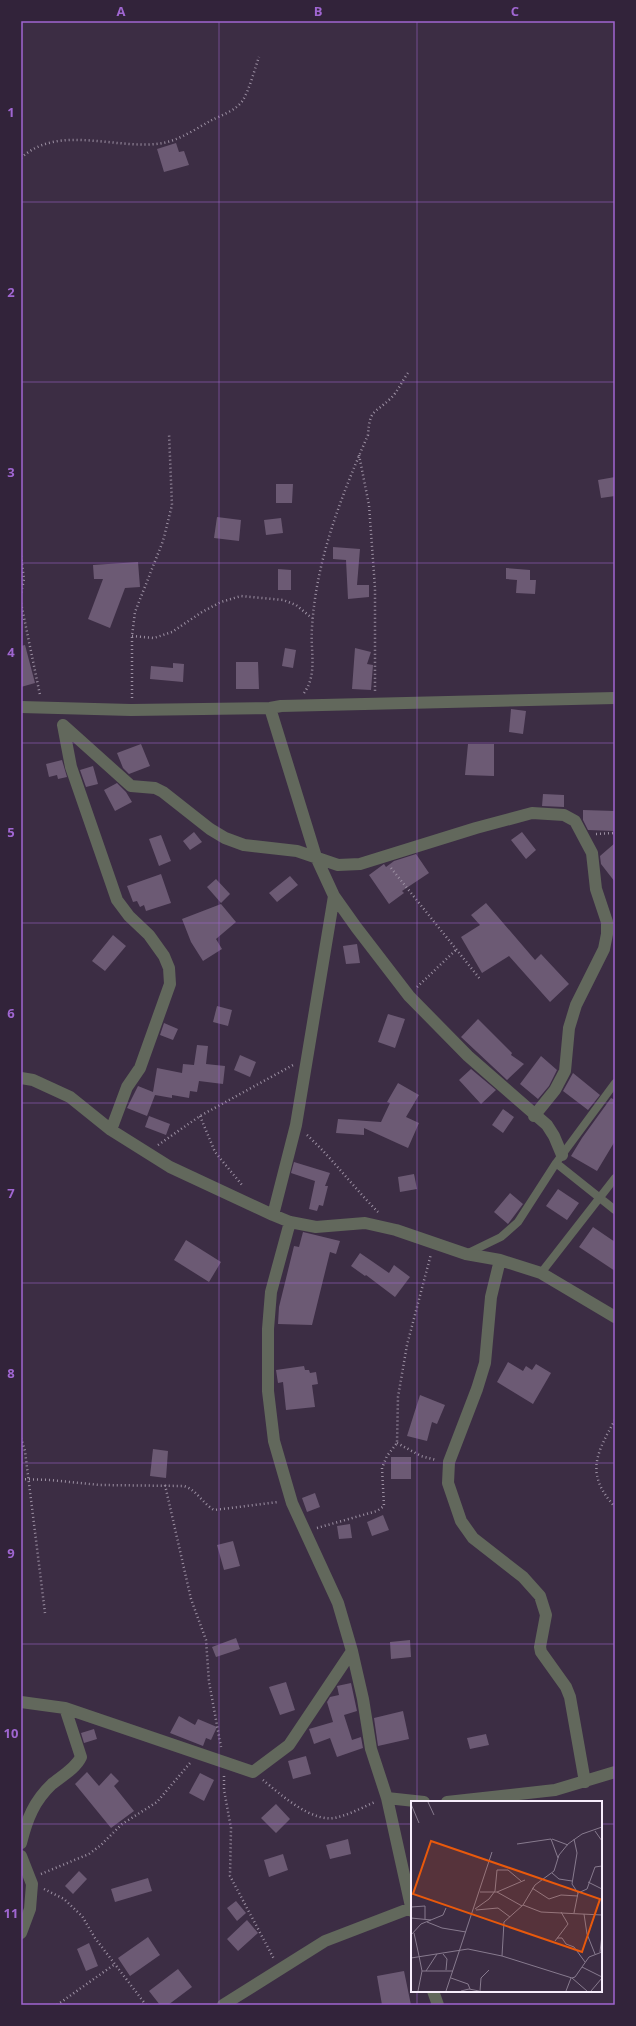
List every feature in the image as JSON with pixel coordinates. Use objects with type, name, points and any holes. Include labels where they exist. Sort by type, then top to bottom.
[{"type":"street","points":[[21,707],[60,710],[270,708],[282,706],[615,698]]},
{"type":"street","points":[[270,708],[316,857],[334,896],[409,996],[468,1056],[550,1129],[559,1159]]},
{"type":"street","points":[[60,710],[71,767],[117,900],[129,916],[149,935],[164,956],[169,968],[168,992],[146,1048],[140,1068],[127,1087],[111,1130]]},
{"type":"street","points":[[63,725],[131,786],[155,788],[163,792],[210,829],[225,838],[244,844],[297,851],[338,865],[360,864],[382,856],[532,813],[564,815],[575,821],[592,853],[596,889],[606,922],[607,934],[604,948],[574,1012],[569,1028],[565,1071],[555,1090],[534,1116]]},
{"type":"street","points":[[273,1215],[296,1125],[309,1056],[334,896]]},
{"type":"street","points":[[21,1078],[33,1080],[70,1097],[111,1130],[170,1167],[290,1222],[316,1227],[365,1223],[396,1230],[433,1244],[466,1254],[500,1260],[541,1273],[615,1317]]},
{"type":"street","points":[[290,1222],[271,1292],[268,1329],[268,1391],[272,1425],[278,1457],[292,1503],[338,1603],[352,1651],[363,1699],[371,1749],[387,1798],[411,1906]]},
{"type":"street","points":[[500,1260],[491,1297],[485,1363],[477,1389],[449,1462],[448,1483],[453,1503],[466,1530],[479,1544],[523,1577],[540,1596],[546,1615],[540,1647],[541,1652],[566,1687],[570,1697],[585,1782]]},
{"type":"street","points":[[21,1702],[65,1708],[253,1772],[289,1745],[352,1651]]},
{"type":"street","points":[[21,1843],[26,1823],[36,1801],[79,1762],[81,1757],[65,1708]]},
{"type":"street","points":[[456,1801],[555,1790],[615,1772]]},
{"type":"street","points":[[387,1798],[415,1801]]},
{"type":"street","points":[[21,1856],[32,1881],[30,1909],[21,1933]]},
{"type":"street","points":[[223,2005],[332,1937],[411,1910]]},
{"type":"street","points":[[433,1992],[438,2005]]},
{"type":"lane","points":[[466,1254],[501,1237],[518,1222],[559,1159],[615,1082]]},
{"type":"lane","points":[[559,1159],[600,1199],[615,1210]]},
{"type":"lane","points":[[541,1273],[615,1178]]},
{"type":"path","points":[[21,158],[37,146],[54,141],[86,140],[110,144],[140,144],[163,143],[179,137],[234,109],[242,101],[258,57]]},
{"type":"path","points":[[303,694],[311,684],[313,619],[321,565],[329,532],[368,435],[369,420],[372,412],[391,399],[408,372]]},
{"type":"path","points":[[132,710],[132,636],[135,612],[163,541],[172,505],[169,433]]},
{"type":"path","points":[[359,455],[369,505],[375,588],[375,704]]},
{"type":"path","points":[[21,556],[24,570],[21,594]]},
{"type":"path","points":[[132,636],[154,638],[172,632],[202,612],[221,602],[241,596],[283,600],[296,605],[313,619]]},
{"type":"path","points":[[21,603],[42,708]]},
{"type":"path","points":[[583,835],[615,833]]},
{"type":"path","points":[[382,856],[480,979]]},
{"type":"path","points":[[409,996],[457,949]]},
{"type":"path","points":[[149,1153],[168,1137],[200,1116],[309,1056]]},
{"type":"path","points":[[200,1116],[215,1152],[246,1190]]},
{"type":"path","points":[[296,1125],[327,1153],[363,1197],[380,1214]]},
{"type":"path","points":[[306,1532],[382,1509],[384,1506],[382,1468],[387,1456],[397,1443],[398,1397],[407,1345],[433,1244]]},
{"type":"path","points":[[615,1420],[600,1448],[596,1470],[597,1478],[615,1507]]},
{"type":"path","points":[[21,1438],[25,1452],[45,1613]]},
{"type":"path","points":[[397,1443],[421,1456],[449,1462]]},
{"type":"path","points":[[21,1479],[100,1485],[184,1486],[192,1488],[208,1506],[214,1510],[263,1503],[292,1503]]},
{"type":"path","points":[[165,1485],[191,1599],[206,1640],[209,1682],[224,1763],[224,1790],[231,1828],[230,1876],[280,1970]]},
{"type":"path","points":[[32,1881],[88,1854],[101,1845],[122,1824],[156,1802],[198,1754]]},
{"type":"path","points":[[253,1772],[288,1800],[316,1816],[336,1818],[387,1798]]},
{"type":"path","points":[[32,1881],[64,1899],[82,1916],[95,1938],[146,2005]]},
{"type":"path","points":[[57,2005],[115,1964]]},
{"type":"building","points":[[176,143],[179,152],[184,151],[189,165],[164,172],[157,149]]},
{"type":"building","points":[[615,477],[615,496],[601,498],[598,480]]},
{"type":"building","points":[[276,484],[293,484],[292,503],[276,503]]},
{"type":"building","points":[[217,517],[241,520],[239,541],[214,538]]},
{"type":"building","points":[[281,518],[283,533],[266,535],[264,520]]},
{"type":"building","points":[[333,547],[360,549],[357,585],[369,585],[369,597],[348,599],[346,560],[333,559]]},
{"type":"building","points":[[138,562],[140,587],[125,588],[110,628],[88,619],[103,579],[94,579],[93,565]]},
{"type":"building","points":[[506,568],[530,570],[530,580],[536,580],[535,594],[516,593],[517,580],[506,579]]},
{"type":"building","points":[[278,569],[291,570],[291,590],[278,590]]},
{"type":"building","points":[[25,645],[35,683],[21,687],[21,646]]},
{"type":"building","points":[[285,648],[296,650],[293,668],[282,666]]},
{"type":"building","points":[[355,648],[371,652],[367,664],[373,665],[371,690],[352,689]]},
{"type":"building","points":[[236,662],[258,662],[259,689],[236,689]]},
{"type":"building","points":[[173,663],[184,664],[183,682],[150,679],[151,666],[173,668]]},
{"type":"building","points":[[511,709],[526,711],[523,734],[509,732]]},
{"type":"building","points":[[141,744],[150,766],[129,774],[123,768],[117,753]]},
{"type":"building","points":[[468,744],[494,744],[494,776],[465,775]]},
{"type":"building","points":[[62,760],[67,777],[58,779],[57,775],[49,777],[46,764]]},
{"type":"building","points":[[93,766],[98,784],[86,787],[80,770]]},
{"type":"building","points":[[117,783],[126,792],[132,802],[115,811],[104,790]]},
{"type":"building","points":[[543,794],[564,795],[564,807],[542,806]]},
{"type":"building","points":[[583,810],[615,811],[615,831],[588,830],[583,820]]},
{"type":"building","points":[[194,832],[202,842],[190,850],[183,841]]},
{"type":"building","points":[[522,832],[536,850],[526,859],[511,840]]},
{"type":"building","points":[[161,835],[171,861],[159,866],[149,839]]},
{"type":"building","points":[[615,843],[615,882],[601,864],[600,856]]},
{"type":"building","points":[[416,854],[429,873],[402,891],[404,893],[389,904],[369,875],[384,864],[386,867],[394,861]]},
{"type":"building","points":[[161,874],[171,903],[146,911],[144,905],[140,907],[137,901],[133,902],[127,886]]},
{"type":"building","points":[[290,876],[298,885],[277,902],[269,893]]},
{"type":"building","points":[[216,879],[230,894],[221,903],[207,887]]},
{"type":"building","points":[[486,903],[535,960],[541,954],[569,984],[550,1002],[509,956],[482,973],[461,937],[480,925],[471,915]]},
{"type":"building","points":[[221,904],[236,922],[216,939],[222,949],[203,961],[191,942],[182,919]]},
{"type":"building","points":[[113,935],[126,946],[105,971],[92,961]]},
{"type":"building","points":[[357,944],[360,963],[346,964],[343,946]]},
{"type":"building","points":[[217,1006],[232,1010],[228,1026],[213,1022]]},
{"type":"building","points":[[388,1014],[405,1019],[395,1048],[378,1042]]},
{"type":"building","points":[[478,1019],[512,1053],[511,1055],[524,1064],[507,1080],[461,1037]]},
{"type":"building","points":[[164,1023],[178,1029],[173,1040],[160,1035]]},
{"type":"building","points":[[197,1045],[208,1046],[206,1064],[225,1066],[223,1084],[199,1081],[197,1092],[190,1091],[189,1098],[172,1095],[172,1098],[155,1095],[147,1116],[127,1108],[138,1086],[153,1092],[157,1068],[182,1073],[183,1064],[194,1065]]},
{"type":"building","points":[[240,1055],[256,1062],[250,1077],[234,1070]]},
{"type":"building","points":[[541,1056],[557,1070],[549,1086],[538,1099],[520,1084]]},
{"type":"building","points":[[471,1069],[496,1090],[481,1104],[459,1080]]},
{"type":"building","points":[[573,1073],[600,1095],[588,1110],[563,1091]]},
{"type":"building","points":[[398,1083],[419,1095],[406,1117],[419,1123],[408,1148],[364,1128],[364,1135],[336,1133],[338,1119],[381,1122],[390,1103],[387,1102]]},
{"type":"building","points":[[611,1098],[615,1100],[615,1141],[597,1171],[571,1156]]},
{"type":"building","points":[[503,1109],[514,1117],[503,1133],[492,1125]]},
{"type":"building","points":[[149,1116],[170,1124],[166,1135],[145,1127]]},
{"type":"building","points":[[294,1162],[330,1173],[325,1186],[328,1186],[323,1206],[319,1205],[317,1211],[309,1209],[315,1181],[291,1173]]},
{"type":"building","points":[[414,1174],[417,1189],[400,1192],[398,1177]]},
{"type":"building","points":[[558,1189],[579,1203],[567,1220],[546,1206]]},
{"type":"building","points":[[510,1193],[523,1204],[508,1224],[494,1212]]},
{"type":"building","points":[[593,1227],[615,1242],[615,1271],[579,1247]]},
{"type":"building","points":[[303,1232],[340,1241],[336,1254],[330,1252],[312,1325],[278,1324],[279,1307],[294,1246],[299,1247]]},
{"type":"building","points":[[186,1240],[221,1262],[209,1282],[174,1260]]},
{"type":"building","points":[[360,1253],[389,1273],[394,1265],[410,1277],[395,1297],[366,1275],[365,1276],[351,1266]]},
{"type":"building","points":[[508,1362],[523,1371],[526,1366],[532,1370],[536,1364],[551,1373],[533,1404],[497,1382]]},
{"type":"building","points":[[304,1366],[305,1370],[309,1370],[310,1373],[316,1372],[318,1384],[312,1385],[315,1407],[286,1410],[283,1382],[278,1383],[276,1370]]},
{"type":"building","points":[[420,1395],[445,1405],[437,1424],[432,1422],[427,1441],[407,1436]]},
{"type":"building","points":[[153,1449],[168,1451],[166,1478],[150,1476]]},
{"type":"building","points":[[391,1457],[411,1457],[411,1479],[391,1479]]},
{"type":"building","points":[[315,1493],[320,1507],[307,1512],[302,1498]]},
{"type":"building","points":[[383,1515],[389,1530],[372,1536],[367,1522]]},
{"type":"building","points":[[350,1524],[352,1538],[339,1539],[337,1526]]},
{"type":"building","points":[[233,1541],[240,1566],[224,1570],[217,1545]]},
{"type":"building","points":[[236,1638],[240,1649],[216,1657],[212,1647]]},
{"type":"building","points":[[410,1640],[411,1657],[391,1659],[390,1642]]},
{"type":"building","points":[[286,1682],[295,1710],[280,1715],[269,1687]]},
{"type":"building","points":[[351,1683],[357,1711],[344,1715],[352,1740],[361,1737],[363,1748],[337,1757],[330,1738],[314,1744],[309,1729],[333,1722],[327,1702],[330,1697],[339,1695],[337,1686]]},
{"type":"building","points":[[403,1711],[409,1739],[378,1746],[374,1718]]},
{"type":"building","points":[[179,1716],[195,1725],[198,1719],[217,1727],[211,1740],[206,1738],[203,1746],[170,1733]]},
{"type":"building","points":[[94,1729],[97,1739],[84,1743],[81,1733]]},
{"type":"building","points":[[486,1734],[489,1745],[470,1749],[467,1738]]},
{"type":"building","points":[[306,1756],[311,1774],[293,1779],[288,1761]]},
{"type":"building","points":[[87,1772],[99,1786],[111,1773],[119,1781],[114,1786],[134,1811],[111,1828],[75,1784]]},
{"type":"building","points":[[200,1773],[214,1780],[204,1801],[189,1793]]},
{"type":"building","points":[[276,1804],[290,1819],[276,1833],[261,1818]]},
{"type":"building","points":[[348,1839],[351,1854],[330,1859],[326,1845]]},
{"type":"building","points":[[283,1854],[288,1870],[269,1877],[264,1860]]},
{"type":"building","points":[[79,1871],[87,1879],[73,1894],[65,1886]]},
{"type":"building","points":[[148,1878],[152,1891],[115,1902],[111,1889]]},
{"type":"building","points":[[236,1901],[246,1913],[237,1921],[227,1908]]},
{"type":"building","points":[[247,1920],[258,1933],[238,1951],[227,1939]]},
{"type":"building","points":[[148,1937],[160,1955],[130,1976],[118,1958]]},
{"type":"building","points":[[89,1943],[98,1966],[86,1971],[77,1949]]},
{"type":"building","points":[[178,1969],[192,1987],[168,2005],[160,2005],[149,1991]]},
{"type":"building","points":[[404,1971],[411,2005],[382,2005],[377,1976]]}]
